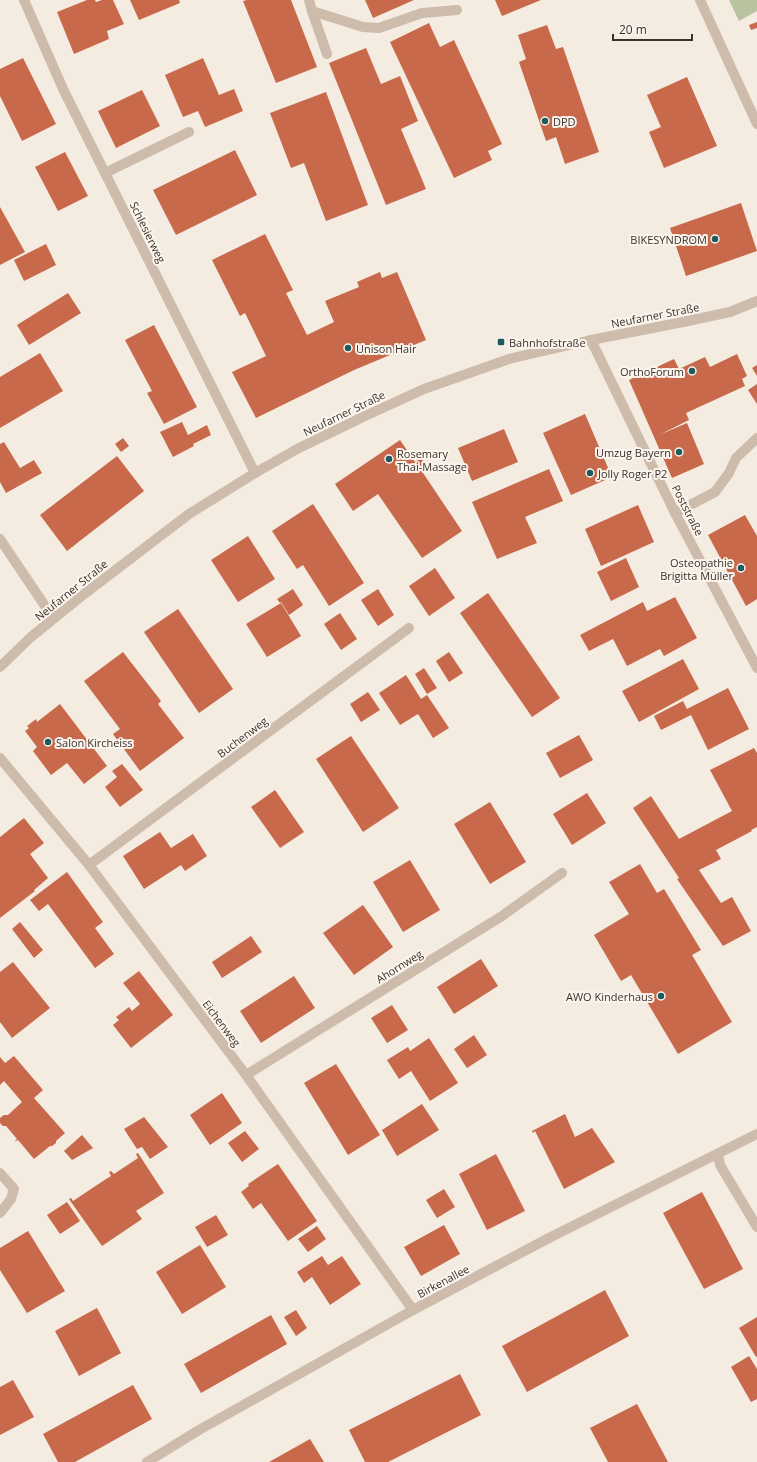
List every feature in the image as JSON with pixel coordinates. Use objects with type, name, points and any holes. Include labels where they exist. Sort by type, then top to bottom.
[{"type":"street","name":"Schlesierweg","points":[[24,0],[64,91],[255,473]]},
{"type":"street","points":[[309,0],[327,54]]},
{"type":"street","points":[[700,0],[757,124]]},
{"type":"street","points":[[312,11],[363,27],[379,28],[422,13],[457,10]]},
{"type":"street","points":[[106,173],[189,132]]},
{"type":"street","name":"Neufarner Straße","points":[[0,667],[55,617],[142,548],[189,514],[255,473],[299,448],[365,416],[424,389],[509,359],[590,340],[730,312],[757,301]]},
{"type":"street","name":"Poststraße","points":[[590,340],[675,513],[757,668]]},
{"type":"street","points":[[675,513],[715,492],[729,473],[736,458],[757,438]]},
{"type":"street","points":[[0,539],[45,606],[55,617]]},
{"type":"street","name":"Buchenweg","points":[[89,865],[409,628]]},
{"type":"street","name":"Eichenweg","points":[[0,758],[89,865],[246,1075],[413,1310]]},
{"type":"street","name":"Ahornweg","points":[[246,1075],[502,916],[562,873]]},
{"type":"street","name":"Birkenallee","points":[[147,1462],[205,1426],[413,1310],[548,1238],[757,1134]]},
{"type":"street","points":[[718,1154],[720,1165],[757,1227]]},
{"type":"street","points":[[0,1173],[14,1189],[11,1200],[0,1213]]},
{"type":"green space","points":[[729,0],[757,0],[757,11],[739,21]]},
{"type":"building","points":[[87,0],[95,0],[96,2],[102,0],[113,0],[124,24],[107,31],[109,39],[74,54],[57,12]]},
{"type":"building","points":[[130,0],[179,0],[180,3],[139,20]]},
{"type":"building","points":[[291,0],[317,67],[276,83],[243,1]]},
{"type":"building","points":[[365,0],[414,0],[373,18]]},
{"type":"building","points":[[495,0],[541,0],[502,16]]},
{"type":"building","points":[[757,22],[757,28],[751,30],[749,25]]},
{"type":"building","points":[[429,23],[440,47],[454,40],[502,144],[488,151],[492,160],[454,178],[390,42]]},
{"type":"building","points":[[547,25],[556,49],[563,47],[599,152],[565,164],[556,137],[546,141],[519,62],[526,59],[518,35]]},
{"type":"building","points":[[366,48],[381,84],[400,76],[418,121],[401,129],[426,189],[386,205],[329,63]]},
{"type":"building","points":[[23,58],[56,124],[22,141],[0,96],[0,69]]},
{"type":"building","points":[[203,58],[219,95],[234,89],[243,111],[205,127],[198,111],[183,117],[165,75]]},
{"type":"building","points":[[687,77],[717,146],[664,168],[649,132],[661,127],[647,95]]},
{"type":"building","points":[[142,90],[160,126],[116,148],[98,111]]},
{"type":"building","points":[[326,92],[368,205],[326,221],[304,163],[291,168],[270,113]]},
{"type":"building","points":[[235,150],[257,195],[176,235],[153,190]]},
{"type":"building","points":[[65,152],[88,196],[58,211],[35,167]]},
{"type":"building","points":[[741,203],[757,251],[686,276],[670,228]]},
{"type":"building","points":[[0,207],[25,252],[0,265]]},
{"type":"building","points":[[265,234],[293,290],[286,293],[307,335],[334,322],[325,301],[359,287],[357,282],[380,272],[382,278],[397,272],[426,340],[354,370],[256,418],[232,372],[266,356],[245,313],[240,316],[212,260]]},
{"type":"building","points":[[46,244],[56,265],[24,281],[14,260]]},
{"type":"building","points":[[68,293],[81,313],[29,345],[17,325]]},
{"type":"building","points":[[154,325],[197,407],[164,424],[147,393],[152,391],[125,340]]},
{"type":"building","points":[[40,353],[63,391],[0,428],[0,377]]},
{"type":"building","points":[[737,354],[747,376],[742,379],[745,386],[686,413],[689,420],[659,435],[687,423],[704,464],[672,478],[629,380],[674,359],[679,369],[705,357],[710,367]]},
{"type":"building","points":[[757,365],[757,376],[752,368]]},
{"type":"building","points":[[757,384],[757,404],[748,390]]},
{"type":"building","points":[[585,414],[612,477],[571,495],[543,433]]},
{"type":"building","points":[[182,422],[188,435],[207,425],[211,435],[193,444],[194,446],[173,457],[160,432]]},
{"type":"building","points":[[504,429],[518,462],[472,481],[458,448]]},
{"type":"building","points":[[123,438],[129,446],[121,452],[115,444]]},
{"type":"building","points":[[400,440],[415,462],[421,458],[429,469],[423,473],[462,531],[422,558],[378,494],[353,511],[335,484]]},
{"type":"building","points":[[4,442],[20,468],[34,460],[42,473],[6,493],[0,482],[0,444]]},
{"type":"building","points":[[117,456],[144,491],[67,551],[40,515]]},
{"type":"building","points":[[549,469],[563,501],[525,517],[537,543],[497,559],[472,502]]},
{"type":"building","points":[[313,504],[364,583],[329,606],[303,565],[297,569],[272,531]]},
{"type":"building","points":[[638,505],[654,542],[601,566],[585,529]]},
{"type":"building","name":"Osteopathie Brigitta Müller","points":[[745,515],[757,536],[757,599],[746,606],[708,535]]},
{"type":"building","points":[[248,536],[275,579],[238,602],[211,560]]},
{"type":"building","points":[[626,558],[639,587],[611,601],[597,572]]},
{"type":"building","points":[[435,568],[455,598],[429,616],[409,586]]},
{"type":"building","points":[[293,589],[303,605],[289,615],[281,602],[280,603],[277,599]]},
{"type":"building","points":[[378,589],[394,615],[378,626],[361,600]]},
{"type":"building","points":[[488,593],[560,698],[532,717],[460,613]]},
{"type":"building","points":[[675,597],[697,638],[664,656],[660,649],[627,666],[613,639],[589,651],[580,635],[643,602],[647,611]]},
{"type":"building","points":[[281,603],[301,636],[267,657],[246,624]]},
{"type":"building","points":[[178,609],[233,689],[199,713],[144,632]]},
{"type":"building","points":[[340,613],[357,639],[341,650],[324,624]]},
{"type":"building","points":[[123,652],[161,701],[158,704],[184,738],[140,771],[113,734],[120,729],[84,681]]},
{"type":"building","points":[[449,652],[463,673],[449,682],[436,661]]},
{"type":"building","points":[[683,659],[699,689],[639,722],[622,691]]},
{"type":"building","points":[[424,668],[437,688],[427,694],[415,674]]},
{"type":"building","points":[[406,675],[421,699],[427,695],[449,728],[433,738],[418,714],[400,725],[379,693]]},
{"type":"building","points":[[728,688],[749,729],[708,750],[691,715],[661,730],[654,716],[683,701],[687,709]]},
{"type":"building","points":[[368,692],[380,710],[361,722],[350,704]]},
{"type":"building","points":[[60,704],[107,766],[84,784],[67,763],[51,775],[33,751],[37,747],[25,731],[29,728],[27,726],[36,719],[37,722]]},
{"type":"building","points":[[579,735],[593,760],[560,778],[546,753]]},
{"type":"building","points":[[351,736],[399,808],[363,832],[316,759]]},
{"type":"building","points":[[754,748],[757,753],[757,827],[716,850],[721,859],[699,870],[721,903],[732,897],[751,931],[723,946],[677,879],[679,878],[633,808],[651,796],[679,839],[732,811],[710,770]]},
{"type":"building","points":[[122,764],[143,790],[120,807],[105,787],[117,777],[112,771]]},
{"type":"building","points":[[275,790],[304,832],[280,848],[251,807]]},
{"type":"building","points":[[587,793],[606,823],[572,845],[553,814]]},
{"type":"building","points":[[490,802],[526,862],[490,884],[454,824]]},
{"type":"building","points":[[24,818],[44,843],[30,854],[48,878],[34,890],[35,891],[0,918],[0,837]]},
{"type":"building","points":[[160,832],[171,848],[193,834],[207,856],[185,871],[181,865],[144,889],[123,856]]},
{"type":"building","points":[[410,860],[440,910],[403,932],[373,882]]},
{"type":"building","points":[[640,864],[657,893],[664,889],[701,950],[692,955],[732,1022],[678,1054],[631,975],[621,981],[594,935],[629,914],[609,882]]},
{"type":"building","points":[[67,872],[103,922],[95,928],[114,954],[95,968],[48,904],[39,911],[30,900]]},
{"type":"building","points":[[363,905],[393,947],[354,975],[323,933]]},
{"type":"building","points":[[20,922],[43,950],[34,958],[12,929]]},
{"type":"building","points":[[251,936],[262,952],[222,978],[212,962]]},
{"type":"building","points":[[481,959],[498,986],[454,1014],[437,987]]},
{"type":"building","points":[[13,962],[50,1008],[12,1038],[0,1022],[0,972]]},
{"type":"building","points":[[139,971],[173,1015],[131,1048],[113,1025],[119,1020],[116,1017],[129,1007],[132,1011],[140,1004],[123,983]]},
{"type":"building","points":[[294,976],[315,1008],[261,1043],[240,1011]]},
{"type":"building","points":[[392,1005],[408,1030],[387,1043],[371,1018]]},
{"type":"building","points":[[474,1035],[487,1055],[467,1068],[454,1049]]},
{"type":"building","points":[[429,1038],[458,1083],[430,1101],[411,1071],[399,1079],[387,1060],[408,1047],[410,1051]]},
{"type":"building","points":[[14,1056],[43,1090],[34,1098],[65,1133],[56,1141],[56,1143],[34,1159],[18,1140],[14,1142],[17,1139],[6,1126],[3,1126],[0,1123],[0,1118],[4,1115],[8,1115],[22,1102],[4,1081],[0,1085],[0,1057],[5,1063]]},
{"type":"building","points":[[336,1064],[380,1135],[348,1155],[304,1083]]},
{"type":"building","points":[[222,1093],[242,1123],[210,1145],[190,1115]]},
{"type":"building","points":[[422,1104],[439,1130],[397,1156],[382,1130]]},
{"type":"building","points":[[565,1114],[575,1137],[592,1128],[615,1162],[564,1189],[535,1131],[533,1133],[532,1131]]},
{"type":"building","points":[[144,1117],[168,1147],[150,1159],[142,1147],[137,1149],[124,1129]]},
{"type":"building","points":[[245,1131],[259,1149],[242,1162],[228,1143]]},
{"type":"building","points":[[82,1135],[93,1148],[72,1160],[64,1151]]},
{"type":"building","points":[[138,1153],[164,1193],[136,1211],[142,1219],[102,1246],[69,1199],[71,1198],[73,1201],[111,1176],[109,1172],[111,1171],[114,1174],[138,1158],[136,1154]]},
{"type":"building","points":[[496,1154],[525,1211],[487,1230],[459,1174]]},
{"type":"building","points":[[278,1164],[317,1221],[288,1241],[261,1203],[253,1209],[241,1192],[249,1186],[248,1184]]},
{"type":"building","points":[[444,1189],[455,1207],[437,1218],[426,1200]]},
{"type":"building","points":[[702,1192],[743,1269],[704,1289],[663,1213]]},
{"type":"building","points":[[67,1202],[80,1221],[60,1234],[47,1215]]},
{"type":"building","points":[[216,1215],[228,1235],[207,1247],[195,1227]]},
{"type":"building","points":[[444,1225],[460,1254],[421,1276],[404,1247]]},
{"type":"building","points":[[317,1226],[326,1239],[308,1252],[298,1239]]},
{"type":"building","points":[[28,1231],[65,1291],[27,1313],[0,1270],[0,1248]]},
{"type":"building","points":[[200,1245],[226,1287],[182,1314],[156,1272]]},
{"type":"building","points":[[322,1256],[328,1265],[342,1256],[361,1284],[330,1305],[312,1277],[304,1283],[297,1272]]},
{"type":"building","points":[[605,1290],[629,1336],[527,1392],[502,1346]]},
{"type":"building","points":[[97,1308],[121,1353],[79,1376],[55,1331]]},
{"type":"building","points":[[296,1310],[307,1328],[296,1336],[284,1317]]},
{"type":"building","points":[[271,1315],[287,1344],[201,1393],[184,1364]]},
{"type":"building","points":[[757,1317],[757,1356],[756,1357],[739,1328]]},
{"type":"building","points":[[749,1356],[757,1369],[757,1399],[751,1402],[731,1367]]},
{"type":"building","points":[[460,1374],[481,1415],[388,1462],[365,1462],[349,1430]]},
{"type":"building","points":[[13,1380],[34,1417],[0,1435],[0,1387]]},
{"type":"building","points":[[133,1385],[152,1419],[75,1462],[58,1462],[43,1434]]},
{"type":"building","points":[[637,1404],[668,1462],[608,1462],[590,1428]]},
{"type":"building","points":[[310,1439],[324,1462],[269,1462]]},
{"type":"place","name":"DPD","points":[[545,121]]},
{"type":"place","name":"BIKESYNDROM","points":[[715,239]]},
{"type":"place","name":"Bahnhofstraße","points":[[501,342]]},
{"type":"place","name":"Unison Hair","points":[[348,348]]},
{"type":"place","name":"OrthoForum","points":[[692,371]]},
{"type":"place","name":"Umzug Bayern","points":[[679,452]]},
{"type":"place","name":"Rosemary Thai-Massage","points":[[389,459]]},
{"type":"place","name":"Jolly Roger P2","points":[[590,473]]},
{"type":"place","name":"Osteopathie Brigitta Müller","points":[[741,568]]},
{"type":"place","name":"Salon Kircheiss","points":[[48,742]]},
{"type":"place","name":"AWO Kinderhaus","points":[[661,996]]}]
